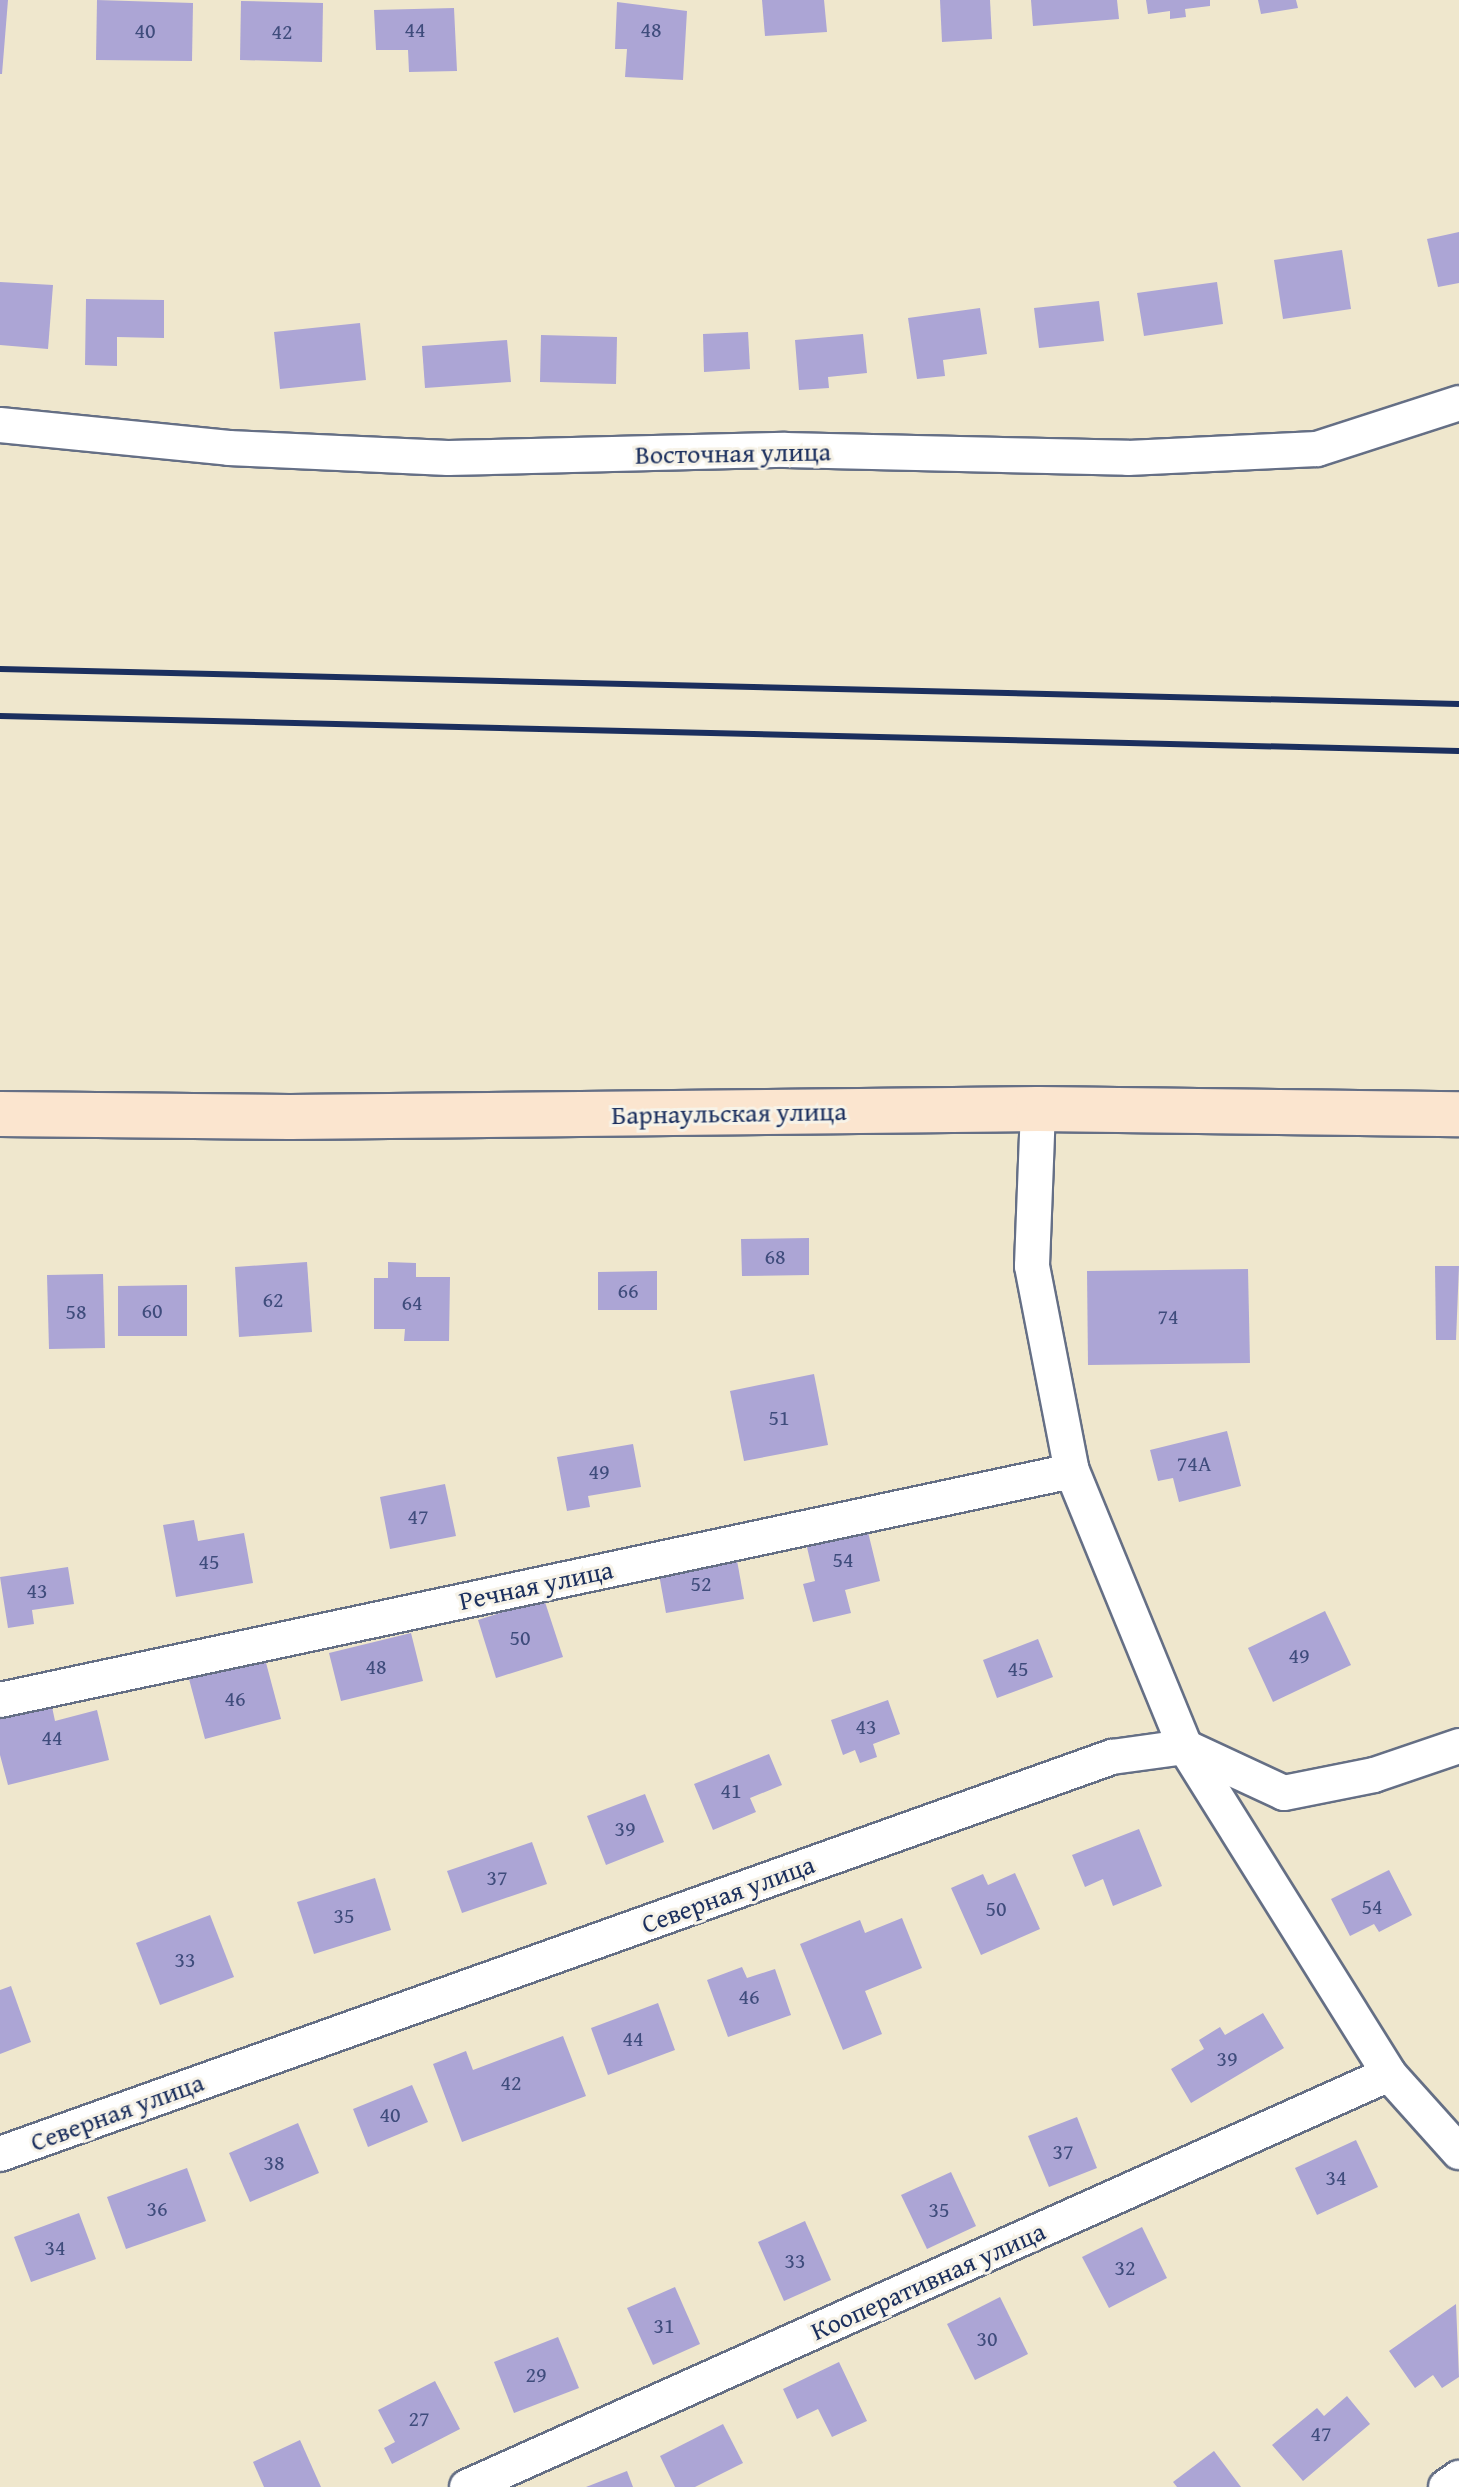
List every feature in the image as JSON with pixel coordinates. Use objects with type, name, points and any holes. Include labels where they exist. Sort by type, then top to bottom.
[{"type":"street","name":"Восточная улица","points":[[0,425],[229,448],[448,458],[785,450],[1128,458],[1317,449],[1459,403]]},
{"type":"street","name":"Барнаульская улица","points":[[0,1114],[306,1117],[1038,1109],[1459,1114]]},
{"type":"street","points":[[1038,1109],[1032,1266],[1072,1471],[1185,1747],[1389,2074],[1459,2152]]},
{"type":"street","name":"Речная улица","points":[[0,1700],[1072,1471]]},
{"type":"street","points":[[1185,1747],[1284,1793],[1374,1775],[1459,1746]]},
{"type":"street","name":"Северная улица","points":[[0,2154],[1112,1757],[1185,1747]]},
{"type":"street","name":"Кооперативная улица","points":[[467,2487],[1389,2074]]},
{"type":"street","points":[[1446,2487],[1459,2478]]},
{"type":"building","points":[[0,0],[8,0],[2,74],[0,74]]},
{"type":"building","points":[[97,0],[193,3],[192,61],[96,60]]},
{"type":"building","points":[[762,0],[824,0],[827,32],[765,36]]},
{"type":"building","points":[[940,0],[990,0],[992,39],[942,42]]},
{"type":"building","points":[[1031,0],[1117,0],[1119,19],[1033,26]]},
{"type":"building","points":[[1146,0],[1210,0],[1210,6],[1185,9],[1186,17],[1170,19],[1170,11],[1148,14]]},
{"type":"building","points":[[1258,0],[1296,0],[1298,8],[1261,14]]},
{"type":"building","points":[[241,1],[323,3],[322,62],[240,60]]},
{"type":"building","points":[[617,2],[687,11],[683,80],[625,77],[627,49],[615,49]]},
{"type":"building","points":[[454,8],[457,71],[409,72],[408,50],[376,50],[374,10]]},
{"type":"building","points":[[1459,232],[1459,283],[1438,287],[1427,239]]},
{"type":"building","points":[[1342,250],[1351,309],[1283,319],[1274,260]]},
{"type":"building","points":[[0,282],[53,285],[48,349],[0,345]]},
{"type":"building","points":[[1217,282],[1223,324],[1144,336],[1137,293]]},
{"type":"building","points":[[86,299],[164,300],[164,338],[117,337],[117,366],[85,365]]},
{"type":"building","points":[[1099,301],[1104,341],[1039,348],[1034,308]]},
{"type":"building","points":[[980,308],[987,354],[943,360],[945,376],[917,379],[908,318]]},
{"type":"building","points":[[360,323],[366,380],[280,389],[274,332]]},
{"type":"building","points":[[748,332],[750,369],[704,372],[703,334]]},
{"type":"building","points":[[863,334],[867,373],[828,377],[829,388],[799,390],[795,340]]},
{"type":"building","points":[[541,335],[617,337],[616,384],[540,382]]},
{"type":"building","points":[[507,340],[511,382],[425,388],[422,346]]},
{"type":"building","points":[[809,1238],[809,1275],[742,1276],[741,1239]]},
{"type":"building","points":[[307,1262],[312,1332],[239,1337],[235,1267]]},
{"type":"building","points":[[388,1262],[416,1263],[416,1277],[450,1277],[449,1341],[404,1341],[405,1329],[374,1329],[374,1278],[388,1278]]},
{"type":"building","points":[[1435,1266],[1459,1266],[1456,1340],[1436,1340]]},
{"type":"building","points":[[1248,1269],[1250,1363],[1088,1365],[1087,1271]]},
{"type":"building","points":[[657,1271],[657,1310],[598,1310],[598,1272]]},
{"type":"building","points":[[103,1274],[105,1348],[49,1349],[47,1275]]},
{"type":"building","points":[[187,1285],[187,1336],[118,1336],[118,1286]]},
{"type":"building","points":[[814,1374],[828,1445],[744,1461],[730,1391]]},
{"type":"building","points":[[1227,1431],[1241,1486],[1179,1502],[1173,1478],[1158,1481],[1150,1450]]},
{"type":"building","points":[[633,1444],[641,1487],[588,1496],[590,1507],[567,1511],[557,1457]]},
{"type":"building","points":[[445,1484],[456,1536],[390,1549],[380,1497]]},
{"type":"building","points":[[194,1520],[198,1541],[244,1533],[253,1583],[176,1597],[163,1525]]},
{"type":"building","points":[[866,1524],[880,1581],[845,1590],[851,1613],[813,1622],[803,1584],[815,1581],[805,1539]]},
{"type":"building","points":[[736,1555],[744,1599],[666,1613],[658,1569]]},
{"type":"building","points":[[68,1567],[74,1604],[32,1610],[34,1624],[8,1628],[0,1577]]},
{"type":"building","points":[[544,1599],[563,1657],[496,1678],[478,1620]]},
{"type":"building","points":[[1325,1611],[1351,1665],[1273,1702],[1248,1648]]},
{"type":"building","points":[[411,1633],[423,1681],[341,1701],[329,1653]]},
{"type":"building","points":[[1038,1639],[1053,1677],[997,1698],[983,1660]]},
{"type":"building","points":[[265,1659],[281,1719],[205,1739],[189,1679]]},
{"type":"building","points":[[888,1700],[900,1734],[873,1744],[877,1757],[860,1763],[855,1750],[843,1755],[831,1720]]},
{"type":"building","points":[[51,1702],[55,1721],[97,1710],[109,1760],[8,1785],[0,1755],[0,1715]]},
{"type":"building","points":[[769,1754],[782,1785],[750,1798],[756,1812],[713,1830],[694,1784]]},
{"type":"building","points":[[645,1794],[664,1842],[606,1865],[587,1816]]},
{"type":"building","points":[[1139,1829],[1162,1886],[1113,1906],[1103,1879],[1085,1887],[1072,1855]]},
{"type":"building","points":[[532,1842],[547,1884],[462,1913],[447,1871]]},
{"type":"building","points":[[1389,1870],[1412,1915],[1379,1932],[1374,1924],[1350,1936],[1331,1899]]},
{"type":"building","points":[[1015,1873],[1040,1929],[981,1955],[951,1888],[983,1874],[988,1885]]},
{"type":"building","points":[[375,1878],[391,1930],[314,1954],[297,1902]]},
{"type":"building","points":[[210,1915],[234,1977],[160,2005],[136,1943]]},
{"type":"building","points":[[902,1918],[922,1968],[865,1991],[882,2034],[843,2050],[800,1944],[860,1920],[865,1933]]},
{"type":"building","points":[[742,1967],[747,1978],[775,1969],[791,2015],[728,2037],[707,1980]]},
{"type":"building","points":[[11,1986],[31,2042],[0,2054],[0,1990]]},
{"type":"building","points":[[658,2003],[675,2050],[608,2075],[591,2028]]},
{"type":"building","points":[[1263,2013],[1284,2048],[1191,2103],[1171,2069],[1204,2049],[1199,2040],[1220,2027],[1225,2035]]},
{"type":"building","points":[[563,2036],[586,2096],[462,2142],[433,2064],[466,2051],[473,2070]]},
{"type":"building","points":[[412,2085],[428,2122],[368,2147],[353,2109]]},
{"type":"building","points":[[1077,2117],[1097,2168],[1049,2187],[1028,2136]]},
{"type":"building","points":[[298,2123],[319,2173],[250,2202],[229,2153]]},
{"type":"building","points":[[1356,2140],[1378,2187],[1317,2215],[1295,2168]]},
{"type":"building","points":[[187,2168],[206,2221],[126,2249],[107,2197]]},
{"type":"building","points":[[951,2172],[976,2226],[927,2249],[901,2195]]},
{"type":"building","points":[[79,2213],[96,2259],[31,2282],[14,2237]]},
{"type":"building","points":[[805,2221],[831,2280],[784,2301],[758,2242]]},
{"type":"building","points":[[1142,2227],[1167,2278],[1109,2308],[1082,2257]]},
{"type":"building","points":[[675,2287],[700,2344],[653,2365],[627,2308]]},
{"type":"building","points":[[1000,2297],[1028,2354],[975,2380],[947,2324]]},
{"type":"building","points":[[1456,2304],[1459,2377],[1442,2388],[1433,2375],[1415,2388],[1389,2351]]},
{"type":"building","points":[[558,2337],[579,2388],[514,2413],[494,2362]]},
{"type":"building","points":[[839,2362],[867,2421],[832,2437],[818,2409],[797,2419],[783,2389]]},
{"type":"building","points":[[435,2381],[460,2429],[392,2464],[384,2448],[395,2442],[378,2410]]},
{"type":"building","points":[[1347,2396],[1370,2424],[1303,2481],[1272,2445],[1317,2408],[1324,2416]]},
{"type":"building","points":[[723,2424],[743,2463],[695,2487],[675,2487],[660,2456]]},
{"type":"building","points":[[300,2440],[321,2487],[264,2487],[253,2462]]},
{"type":"building","points":[[1214,2451],[1241,2487],[1177,2487],[1173,2482]]},
{"type":"building","points":[[627,2471],[633,2487],[586,2487]]},
{"type":"railway","points":[[0,669],[1459,704]]},
{"type":"railway","points":[[0,716],[1459,751]]}]
